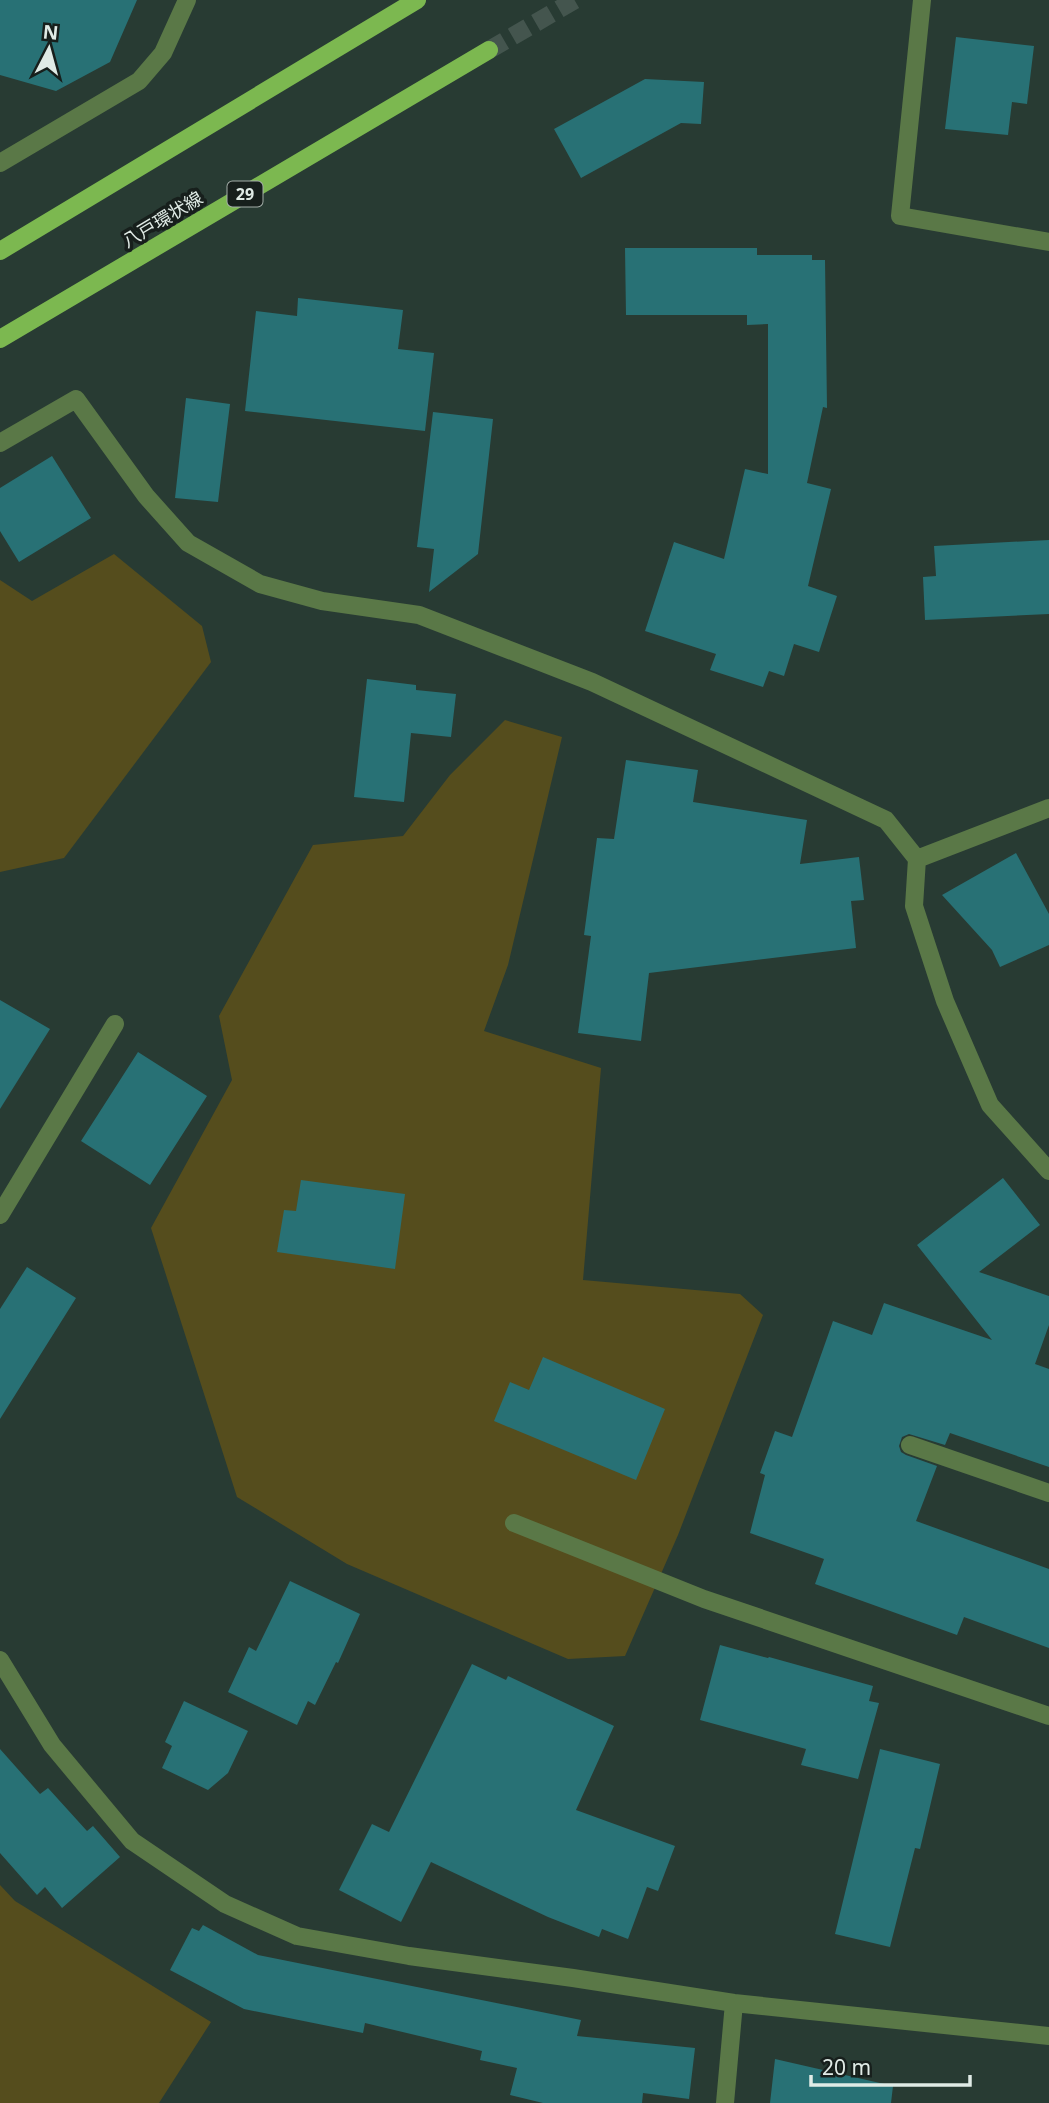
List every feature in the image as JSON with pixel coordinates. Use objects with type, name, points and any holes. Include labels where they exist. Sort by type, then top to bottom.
[{"type":"main road","points":[[0,251],[417,0]]},
{"type":"main road","name":"八戸環状線","points":[[0,338],[489,50]]},
{"type":"street","points":[[0,163],[139,81],[163,53],[187,0]]},
{"type":"street","points":[[922,0],[900,216],[1049,242]]},
{"type":"street","points":[[0,443],[76,399],[146,496],[188,543],[260,584],[322,601],[419,615],[592,682],[886,820],[917,859],[914,906],[944,1001],[990,1105],[1049,1171]]},
{"type":"street","points":[[917,859],[1049,808]]},
{"type":"street","points":[[0,1215],[115,1024]]},
{"type":"street","points":[[910,1445],[1049,1493]]},
{"type":"street","points":[[514,1524],[704,1598],[1049,1716]]},
{"type":"street","points":[[0,1660],[52,1745],[132,1841],[225,1904],[297,1936],[409,1956],[734,2003],[1049,2036]]},
{"type":"street","points":[[725,2103],[734,2003]]},
{"type":"shaded area","points":[[114,554],[202,626],[211,662],[64,858],[0,872],[0,580],[32,601]]},
{"type":"shaded area","points":[[505,720],[562,737],[508,965],[484,1031],[601,1068],[583,1280],[740,1294],[763,1315],[678,1535],[625,1656],[568,1659],[347,1564],[237,1497],[151,1228],[232,1080],[219,1016],[313,845],[403,836],[450,775]]},
{"type":"shaded area","points":[[0,1885],[15,1901],[211,2022],[159,2103],[0,2103]]},
{"type":"building","points":[[0,0],[137,0],[110,62],[56,91],[0,75]]},
{"type":"building","points":[[956,37],[1034,46],[1027,104],[1012,102],[1008,135],[945,129]]},
{"type":"building","points":[[645,79],[704,82],[701,124],[681,123],[581,178],[554,129]]},
{"type":"building","points":[[625,248],[757,248],[757,255],[812,255],[812,260],[825,260],[827,408],[823,407],[807,483],[831,489],[808,586],[837,596],[819,652],[794,644],[784,676],[769,671],[763,687],[710,670],[716,654],[645,631],[674,542],[724,559],[745,469],[768,474],[768,324],[747,325],[747,315],[626,315]]},
{"type":"building","points":[[298,298],[403,310],[398,349],[434,353],[425,431],[245,411],[256,311],[297,316]]},
{"type":"building","points":[[186,398],[230,404],[218,502],[175,498]]},
{"type":"building","points":[[433,412],[493,419],[478,554],[429,592],[434,549],[417,547]]},
{"type":"building","points":[[52,456],[91,518],[19,562],[0,531],[0,488]]},
{"type":"building","points":[[1049,540],[1049,614],[925,620],[923,577],[936,576],[934,546]]},
{"type":"building","points":[[367,679],[416,685],[416,690],[456,694],[451,737],[411,733],[404,802],[354,797]]},
{"type":"building","points":[[626,760],[698,770],[693,802],[807,820],[800,864],[859,857],[864,900],[851,901],[856,948],[649,973],[641,1041],[578,1033],[591,936],[584,935],[597,838],[614,839]]},
{"type":"building","points":[[1016,853],[1049,914],[1049,945],[1000,967],[992,950],[942,895]]},
{"type":"building","points":[[0,1000],[50,1029],[0,1109]]},
{"type":"building","points":[[138,1052],[207,1096],[150,1185],[81,1141]]},
{"type":"building","points":[[1003,1178],[1040,1225],[979,1272],[1049,1296],[1049,1325],[1035,1364],[1049,1369],[1049,1467],[950,1433],[945,1445],[909,1434],[902,1437],[899,1446],[901,1452],[906,1455],[937,1466],[916,1521],[1049,1569],[1049,1648],[964,1617],[957,1635],[815,1584],[824,1559],[750,1533],[765,1475],[760,1473],[775,1431],[792,1437],[833,1321],[872,1335],[884,1303],[992,1340],[917,1245]]},
{"type":"building","points":[[301,1180],[405,1194],[395,1269],[277,1252],[284,1210],[296,1211]]},
{"type":"building","points":[[27,1267],[76,1298],[0,1419],[0,1309]]},
{"type":"building","points":[[543,1357],[665,1409],[636,1480],[494,1421],[510,1382],[529,1390]]},
{"type":"building","points":[[290,1581],[360,1614],[315,1705],[308,1701],[297,1725],[228,1692],[249,1647],[256,1651]]},
{"type":"building","points":[[720,1645],[873,1686],[869,1701],[879,1703],[858,1779],[801,1765],[806,1749],[700,1720]]},
{"type":"building","points":[[472,1664],[506,1680],[508,1676],[614,1726],[576,1810],[675,1846],[658,1891],[647,1887],[628,1939],[602,1929],[599,1937],[548,1917],[431,1862],[401,1922],[339,1890],[372,1824],[389,1832]]},
{"type":"building","points":[[184,1701],[248,1731],[228,1773],[208,1790],[162,1768],[172,1746],[165,1742]]},
{"type":"building","points":[[0,1749],[40,1794],[48,1788],[87,1831],[93,1826],[120,1857],[62,1908],[45,1887],[37,1895],[0,1853]]},
{"type":"building","points":[[880,1749],[940,1764],[920,1849],[915,1848],[890,1947],[835,1934]]},
{"type":"building","points":[[203,1925],[258,1955],[581,2020],[577,2036],[695,2048],[689,2099],[643,2093],[642,2103],[543,2103],[510,2095],[517,2068],[480,2060],[482,2051],[365,2023],[363,2033],[244,2009],[170,1970],[192,1928],[199,1931]]},
{"type":"building","points":[[775,2059],[893,2086],[891,2103],[770,2103]]},
{"type":"tunnel","points":[[489,50],[575,0]]}]
